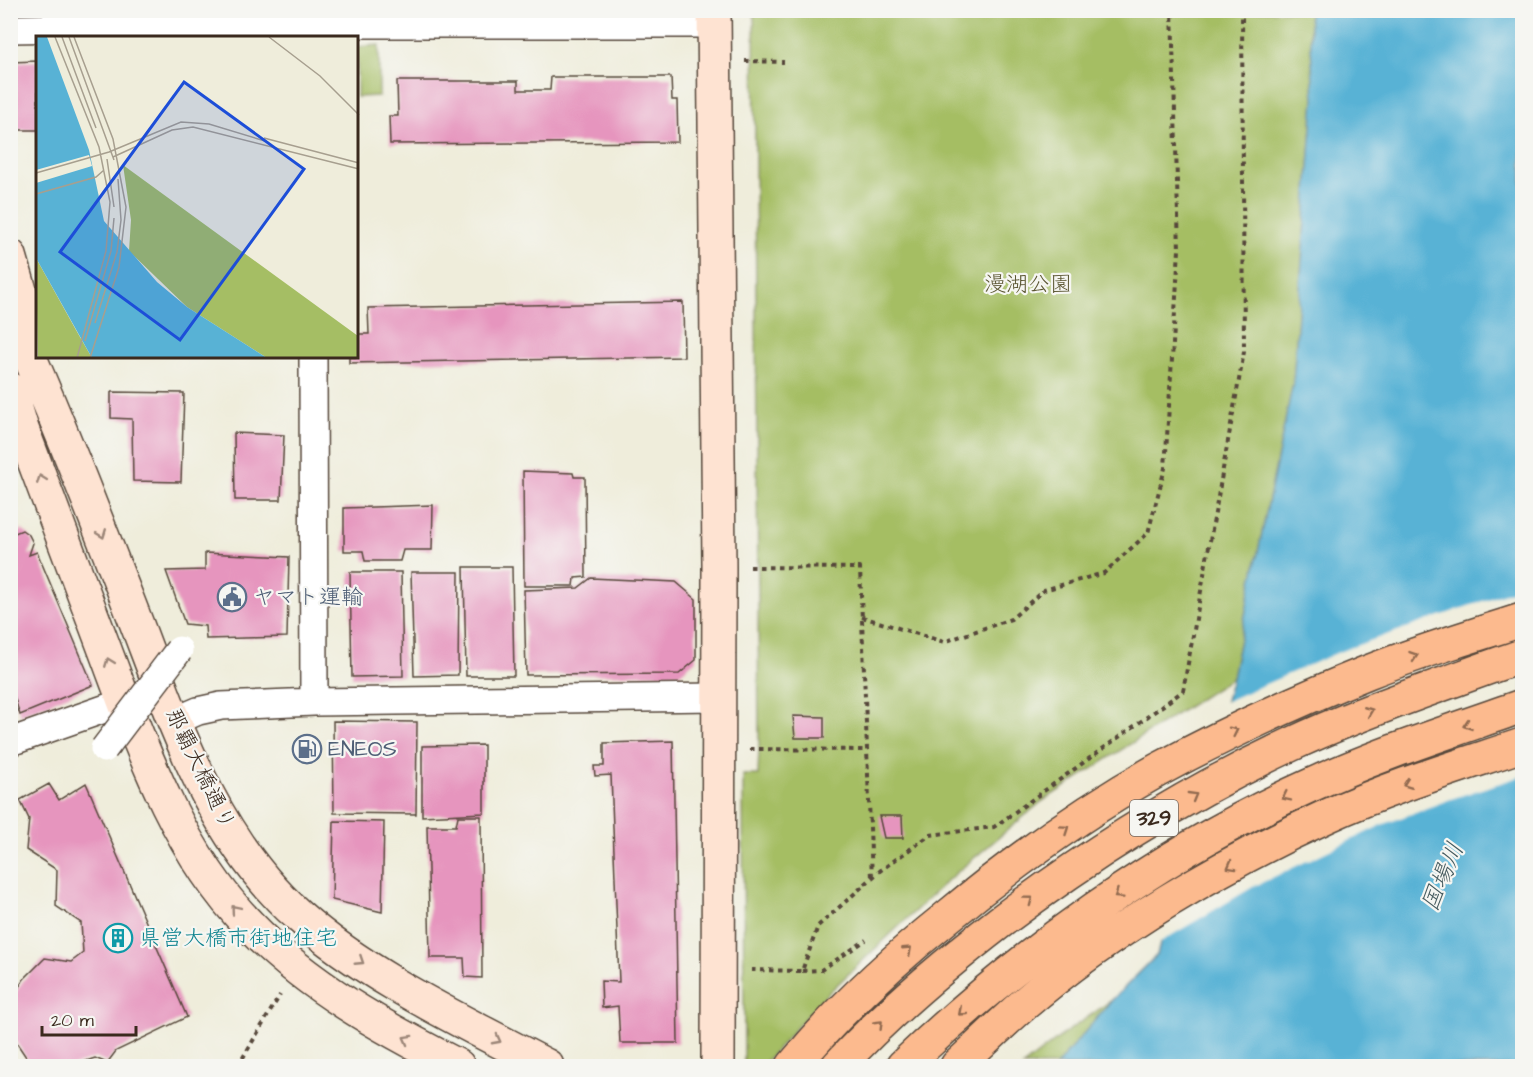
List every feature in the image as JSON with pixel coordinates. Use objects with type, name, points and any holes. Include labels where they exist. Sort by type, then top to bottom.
[{"type":"highway","points":[[793,1066],[904,953],[983,887],[1104,803],[1156,771],[1272,712],[1370,671],[1522,620]]},
{"type":"highway","name":"329","points":[[838,1066],[888,1015],[969,946],[1039,892],[1129,833],[1223,779],[1307,737],[1383,705],[1522,656]]},
{"type":"highway","name":"329","points":[[903,1066],[962,1012],[1067,930],[1151,872],[1240,820],[1330,777],[1522,706]]},
{"type":"highway","points":[[957,1066],[1024,1005],[1067,971],[1122,932],[1208,878],[1328,816],[1411,782],[1522,745]]},
{"type":"main road","points":[[714,17],[719,567],[718,1066]]},
{"type":"main road","points":[[10,256],[18,275],[36,344]]},
{"type":"main road","points":[[10,312],[50,402]]},
{"type":"main road","points":[[39,358],[50,402]]},
{"type":"main road","name":"那覇大橋通り","points":[[10,389],[16,417],[124,702],[166,801],[207,873],[248,924],[298,969],[388,1028],[458,1066]]},
{"type":"main road","name":"那覇大橋通り","points":[[50,402],[175,721],[204,788],[229,833],[253,867],[298,916],[333,944],[408,991],[547,1066]]},
{"type":"street","points":[[18,23],[311,24],[714,17]]},
{"type":"street","points":[[313,358],[314,702]]},
{"type":"street","points":[[104,750],[179,650]]},
{"type":"street","points":[[175,721],[198,711],[220,706],[314,702],[718,697]]},
{"type":"street","points":[[10,742],[124,702]]},
{"type":"path","points":[[861,617],[944,642],[1011,618],[1044,590],[1104,573],[1148,533],[1165,468],[1179,250],[1172,10]]},
{"type":"path","points":[[744,970],[802,971],[818,926],[881,870],[930,835],[994,827],[1183,691],[1244,352],[1242,10]]},
{"type":"path","points":[[744,61],[784,62]]},
{"type":"path","points":[[747,567],[860,568],[872,880]]},
{"type":"path","points":[[748,749],[867,750]]},
{"type":"path","points":[[238,1066],[283,989],[298,969]]},
{"type":"green space","name":"漫湖公園","points":[[754,11],[1309,11],[1314,99],[1293,383],[1232,678],[1041,802],[949,879],[822,999],[762,1066],[744,1066],[743,775],[758,775],[759,749]]},
{"type":"green space","points":[[379,45],[379,96],[358,97],[358,47]]},
{"type":"green space","points":[[1112,1000],[1056,1066],[1023,1066],[1065,1033]]},
{"type":"water","name":"国場川","points":[[1309,11],[1522,11],[1522,1066],[1056,1066],[1112,1000],[1157,955],[1232,678],[1293,383],[1314,99]]},
{"type":"pier","points":[[1522,587],[1522,776],[1382,825],[1253,887],[1157,944],[1222,703],[1341,651]]},
{"type":"building","points":[[36,61],[36,130],[10,130],[10,62]]},
{"type":"building","points":[[551,77],[671,77],[672,100],[677,100],[678,142],[390,144],[389,116],[398,116],[397,81],[518,81],[518,90],[550,90]]},
{"type":"building","points":[[683,302],[684,357],[349,363],[349,358],[358,358],[358,334],[369,334],[368,308]]},
{"type":"building","points":[[111,392],[184,393],[181,482],[133,481],[132,419],[111,418]]},
{"type":"building","points":[[234,433],[284,435],[281,500],[235,500]]},
{"type":"building","points":[[523,471],[573,473],[574,477],[585,477],[586,577],[575,578],[574,586],[524,586]]},
{"type":"building","points":[[433,505],[432,550],[403,550],[400,561],[365,561],[363,551],[344,551],[344,508]]},
{"type":"building","points":[[22,530],[29,535],[33,543],[29,555],[37,552],[93,685],[20,715],[14,696],[10,697],[10,535]]},
{"type":"building","name":"ヤマト運輸","points":[[205,553],[289,557],[287,637],[206,639],[205,626],[185,624],[166,571],[205,570]]},
{"type":"building","points":[[464,567],[512,567],[514,676],[466,676]]},
{"type":"building","points":[[350,572],[401,572],[403,676],[352,677]]},
{"type":"building","points":[[411,572],[459,572],[458,675],[414,676]]},
{"type":"building","points":[[591,578],[676,582],[696,599],[696,660],[679,674],[526,675],[524,590],[578,588]]},
{"type":"building","points":[[793,716],[824,717],[824,738],[795,738]]},
{"type":"building","points":[[333,721],[417,722],[416,814],[334,813]]},
{"type":"building","points":[[673,741],[678,1043],[620,1043],[618,1006],[602,1008],[601,981],[619,982],[611,775],[595,776],[594,766],[604,766],[604,743]]},
{"type":"building","points":[[484,745],[484,813],[422,816],[422,746]]},
{"type":"building","name":"県営大橋市街地住宅","points":[[86,783],[187,1017],[116,1051],[107,1063],[95,1058],[71,1066],[32,1066],[10,1033],[10,1001],[24,979],[45,958],[71,962],[83,953],[81,923],[56,906],[57,870],[26,850],[29,819],[20,800],[49,784],[59,800]]},
{"type":"building","points":[[458,816],[481,816],[482,978],[465,977],[464,958],[430,958],[427,826],[456,826]]},
{"type":"building","points":[[879,816],[902,816],[903,838],[884,838]]},
{"type":"building","points":[[334,821],[384,822],[382,912],[332,900]]},
{"type":"place","name":"ヤマト運輸","points":[[232,597]]},
{"type":"place","name":"ENEOS","points":[[307,749]]},
{"type":"place","name":"県営大橋市街地住宅","points":[[118,938]]}]
